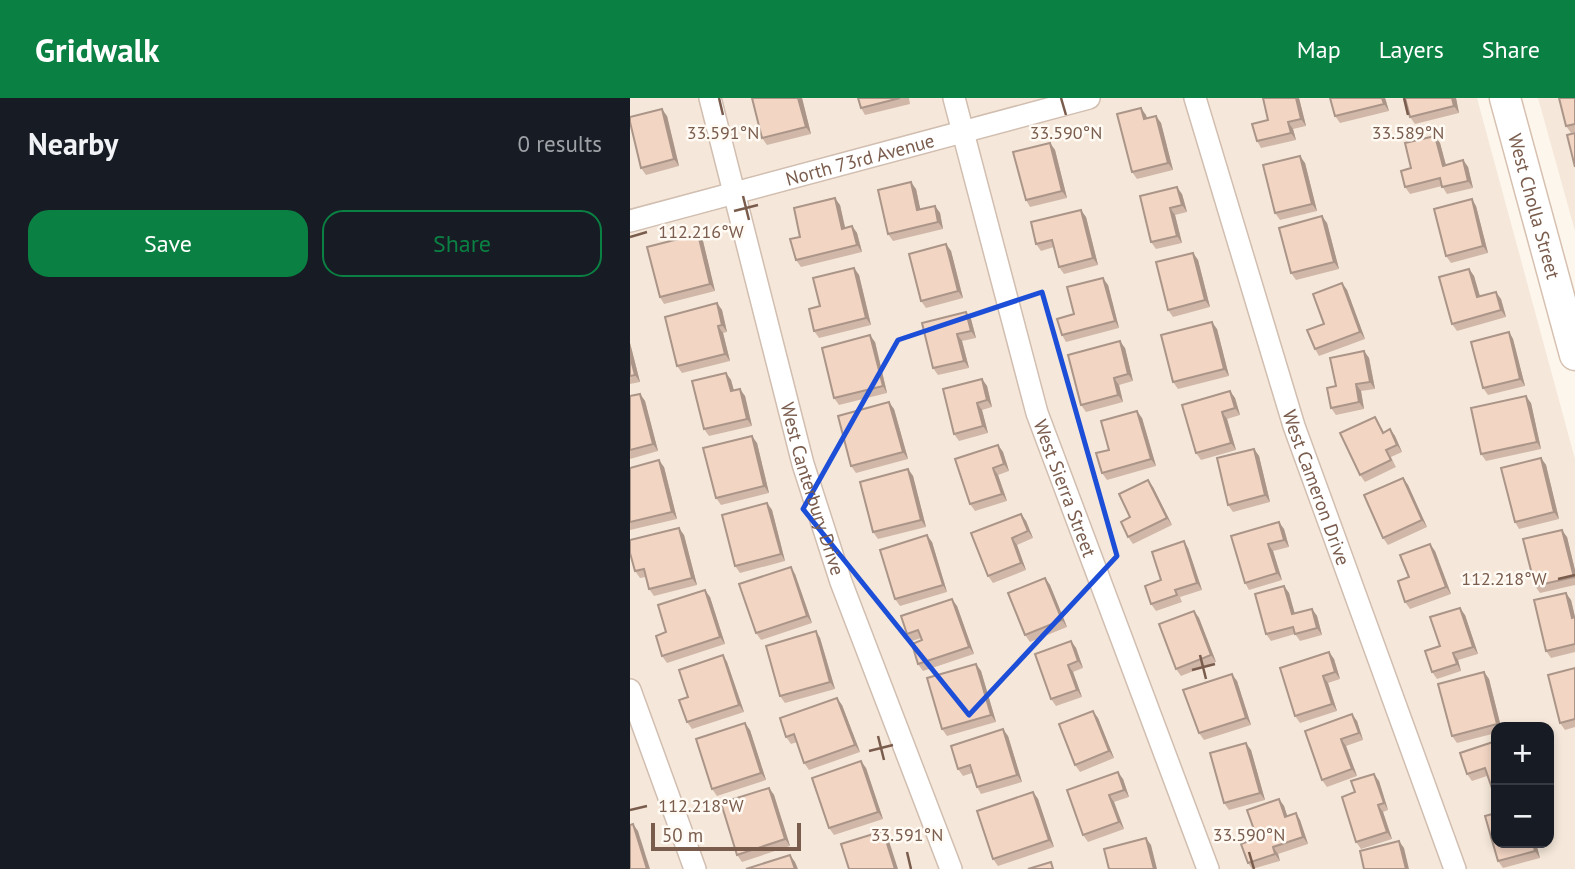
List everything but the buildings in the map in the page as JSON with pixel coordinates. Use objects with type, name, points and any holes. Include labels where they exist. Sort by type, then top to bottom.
[{"type":"street","name":"West Canterbury Drive","points":[[710,98],[803,464],[841,582],[951,869]]},
{"type":"street","name":"West Sierra Street","points":[[954,98],[1037,413],[1208,869]]},
{"type":"street","name":"North 73rd Avenue","points":[[630,221],[1088,98]]},
{"type":"street","name":"West Cameron Drive","points":[[1195,98],[1294,426],[1455,869]]},
{"type":"street","name":"West Cholla Street","points":[[1505,98],[1575,355]]},
{"type":"street","points":[[630,690],[695,869]]},
{"type":"highlighted area","points":[[1042,292],[1117,556],[969,715],[803,509],[898,340]]},
{"type":"shaded area","points":[[630,98],[1477,98],[1575,459],[1575,869],[630,869]]},
{"type":"shaded area","points":[[1538,98],[1575,98],[1575,231]]}]
